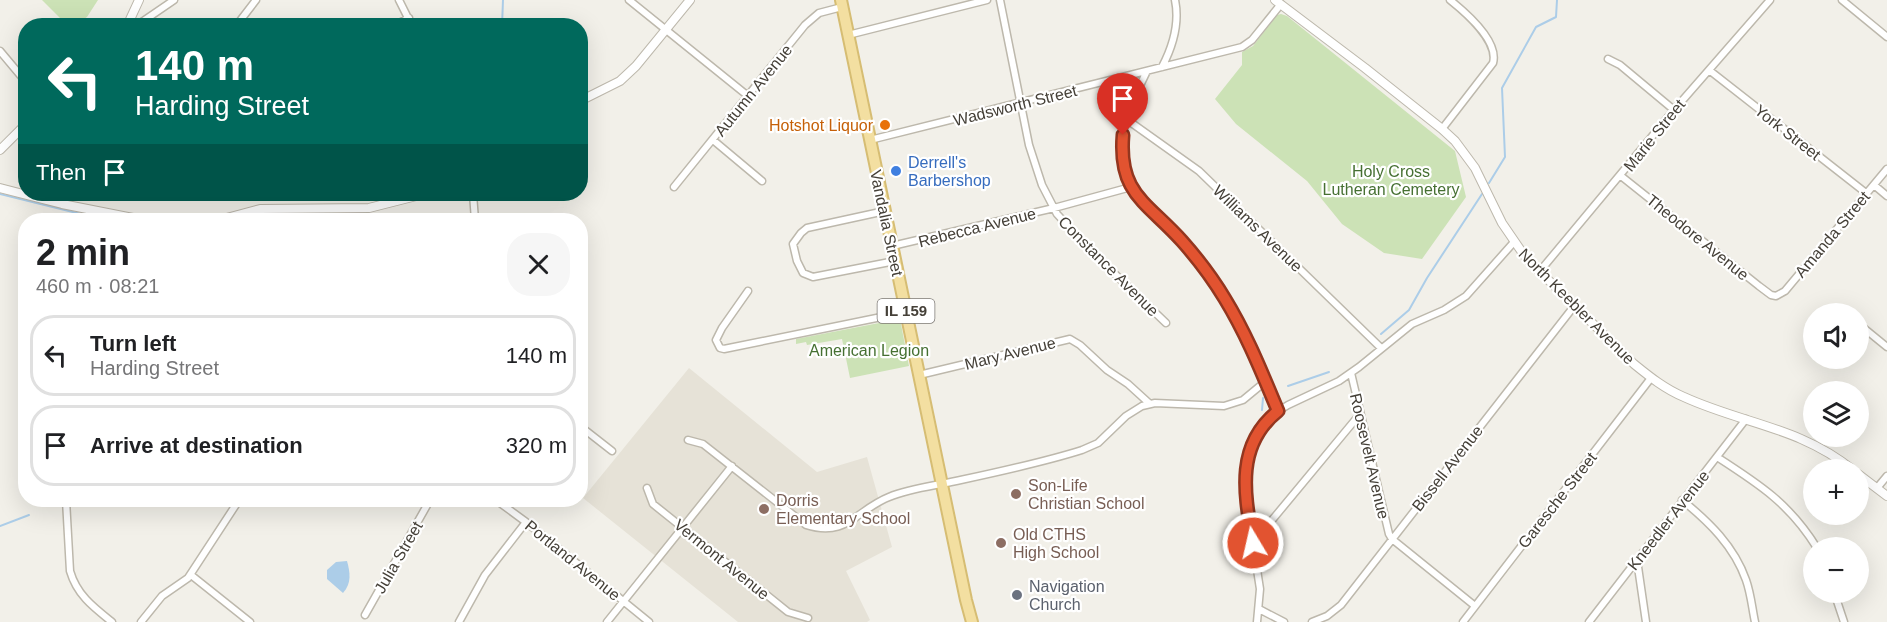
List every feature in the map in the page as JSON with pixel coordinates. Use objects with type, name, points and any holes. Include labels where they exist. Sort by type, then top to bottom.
[{"type":"main road","name":"Vandalia Street","points":[[842,3],[972,622]]},
{"type":"street","points":[[131,18],[139,0]]},
{"type":"street","points":[[148,18],[174,0]]},
{"type":"street","points":[[242,18],[256,0]]},
{"type":"street","points":[[399,0],[409,18]]},
{"type":"street","points":[[630,0],[748,96]]},
{"type":"street","points":[[588,97],[620,81],[636,66],[690,0]]},
{"type":"street","points":[[848,34],[987,0]]},
{"type":"street","name":"Constance Avenue","points":[[1000,0],[1034,163],[1054,208],[1092,252],[1166,323]]},
{"type":"street","points":[[1162,67],[1175,33],[1177,20],[1175,0]]},
{"type":"street","points":[[1442,129],[1493,63],[1494,58],[1494,52],[1478,26],[1469,15],[1450,0]]},
{"type":"street","name":"Marie Street","points":[[1540,271],[1674,110],[1770,0]]},
{"type":"street","points":[[1842,0],[1887,37]]},
{"type":"street","name":"Wadsworth Street","points":[[870,140],[1021,104],[1247,45],[1278,2]]},
{"type":"street","name":"North Keebler Avenue","points":[[1278,2],[1455,141],[1475,168],[1514,242],[1540,271],[1651,378],[1685,398],[1812,443],[1840,459]]},
{"type":"street","name":"Autumn Avenue","points":[[674,187],[805,25],[823,12],[842,3]]},
{"type":"street","points":[[0,51],[18,72]]},
{"type":"street","points":[[1608,59],[1620,65],[1674,110]]},
{"type":"street","name":"York Street","points":[[1709,70],[1866,193]]},
{"type":"street","points":[[1147,71],[1126,119],[1122,156],[1124,169],[1131,187],[1145,206],[1181,240],[1213,281],[1241,327],[1278,411]]},
{"type":"street","name":"Williams Avenue","points":[[1126,119],[1206,178],[1381,348]]},
{"type":"street","points":[[0,150],[18,132]]},
{"type":"street","points":[[713,140],[762,181]]},
{"type":"street","name":"Amanda Street","points":[[1776,296],[1785,291],[1887,169]]},
{"type":"street","name":"Theodore Avenue","points":[[1621,176],[1765,290],[1776,296]]},
{"type":"street","points":[[1874,185],[1887,196]]},
{"type":"street","name":"Rebecca Avenue","points":[[892,246],[1054,208],[1131,187]]},
{"type":"street","points":[[0,188],[18,193]]},
{"type":"street","points":[[50,201],[108,213]]},
{"type":"street","points":[[243,213],[260,208],[369,208],[396,201]]},
{"type":"street","points":[[885,210],[807,228],[793,244],[794,252],[803,273],[813,277],[895,261]]},
{"type":"street","points":[[1257,622],[1260,609],[1260,589],[1244,486],[1246,467],[1253,444],[1260,432],[1278,411],[1351,373],[1412,324],[1444,310],[1466,296],[1514,242]]},
{"type":"street","points":[[748,291],[716,340],[720,348],[906,312]]},
{"type":"street","name":"Bissell Avenue","points":[[1312,622],[1327,616],[1341,605],[1575,305]]},
{"type":"street","points":[[1869,332],[1887,347]]},
{"type":"street","name":"Mary Avenue","points":[[919,375],[1070,339],[1150,404]]},
{"type":"street","name":"Roosevelt Avenue","points":[[1351,373],[1389,534],[1392,539],[1475,606]]},
{"type":"street","name":"Garesche Street","points":[[1463,622],[1651,378]]},
{"type":"street","points":[[688,440],[703,444],[806,525],[822,530],[833,529],[887,498],[927,485],[943,484],[1082,450],[1102,440],[1133,410],[1150,404],[1224,406],[1243,400],[1266,381]]},
{"type":"street","points":[[1253,543],[1360,414]]},
{"type":"street","name":"Kneedler Avenue","points":[[1589,622],[1746,419]]},
{"type":"street","points":[[588,432],[612,452]]},
{"type":"street","points":[[1717,457],[1773,495],[1798,519],[1810,537]]},
{"type":"street","points":[[607,622],[732,466]]},
{"type":"street","points":[[1877,488],[1887,476]]},
{"type":"street","points":[[1869,482],[1887,496]]},
{"type":"street","name":"Vermont Avenue","points":[[646,488],[653,504],[788,612],[808,618]]},
{"type":"street","points":[[1682,500],[1714,528],[1732,551],[1746,582],[1755,622]]},
{"type":"street","points":[[66,507],[70,571],[76,588],[90,605],[112,622]]},
{"type":"street","points":[[141,622],[162,596],[183,583],[190,575],[234,507]]},
{"type":"street","name":"Julia Street","points":[[365,615],[426,507]]},
{"type":"street","name":"Portland Avenue","points":[[506,507],[649,622]]},
{"type":"street","points":[[459,622],[485,575],[526,522]]},
{"type":"street","points":[[1637,560],[1646,622]]},
{"type":"street","points":[[190,575],[250,622]]},
{"type":"street","points":[[1838,603],[1844,622]]},
{"type":"street","points":[[1260,609],[1283,621],[1292,622]]},
{"type":"shaded area","points":[[689,368],[817,472],[867,457],[892,547],[846,571],[870,620],[867,622],[738,622],[588,502],[588,492]]},
{"type":"green space","points":[[42,0],[98,0],[85,18],[60,18]]},
{"type":"green space","name":"Holy Cross Lutheran Cemetery","points":[[1277,15],[1287,16],[1455,151],[1466,197],[1422,259],[1384,253],[1342,224],[1307,181],[1236,124],[1215,99],[1242,65],[1242,52],[1253,46]]},
{"type":"green space","name":"American Legion","points":[[900,319],[909,366],[850,378],[842,339],[807,345],[806,342],[796,344],[796,339]]},
{"type":"water","points":[[347,561],[349,581],[343,593],[327,579],[327,570],[336,562]]},
{"type":"waterway","points":[[502,18],[503,0]]},
{"type":"waterway","points":[[1489,183],[1505,157],[1502,88],[1536,27],[1556,17],[1557,0]]},
{"type":"waterway","points":[[0,194],[18,198]]},
{"type":"waterway","points":[[1381,334],[1409,310],[1427,278],[1482,194]]},
{"type":"waterway","points":[[28,201],[77,213]]},
{"type":"waterway","points":[[1288,386],[1329,372]]},
{"type":"waterway","points":[[1262,410],[1263,398]]},
{"type":"waterway","points":[[0,526],[29,515]]},
{"type":"place","name":"Hotshot Liquor","points":[[885,125]]},
{"type":"place","name":"Derrell's Barbershop","points":[[896,171]]},
{"type":"place","name":"Son-Life Christian School","points":[[1016,494]]},
{"type":"place","name":"Dorris Elementary School","points":[[764,509]]},
{"type":"place","name":"Old CTHS High School","points":[[1001,543]]},
{"type":"place","name":"Navigation Church","points":[[1017,595]]},
{"type":"route","points":[[1123,135],[1124,169],[1131,187],[1145,206],[1164,222],[1197,259],[1226,300],[1255,354],[1278,411],[1260,432],[1248,456],[1244,486],[1253,543]]}]
